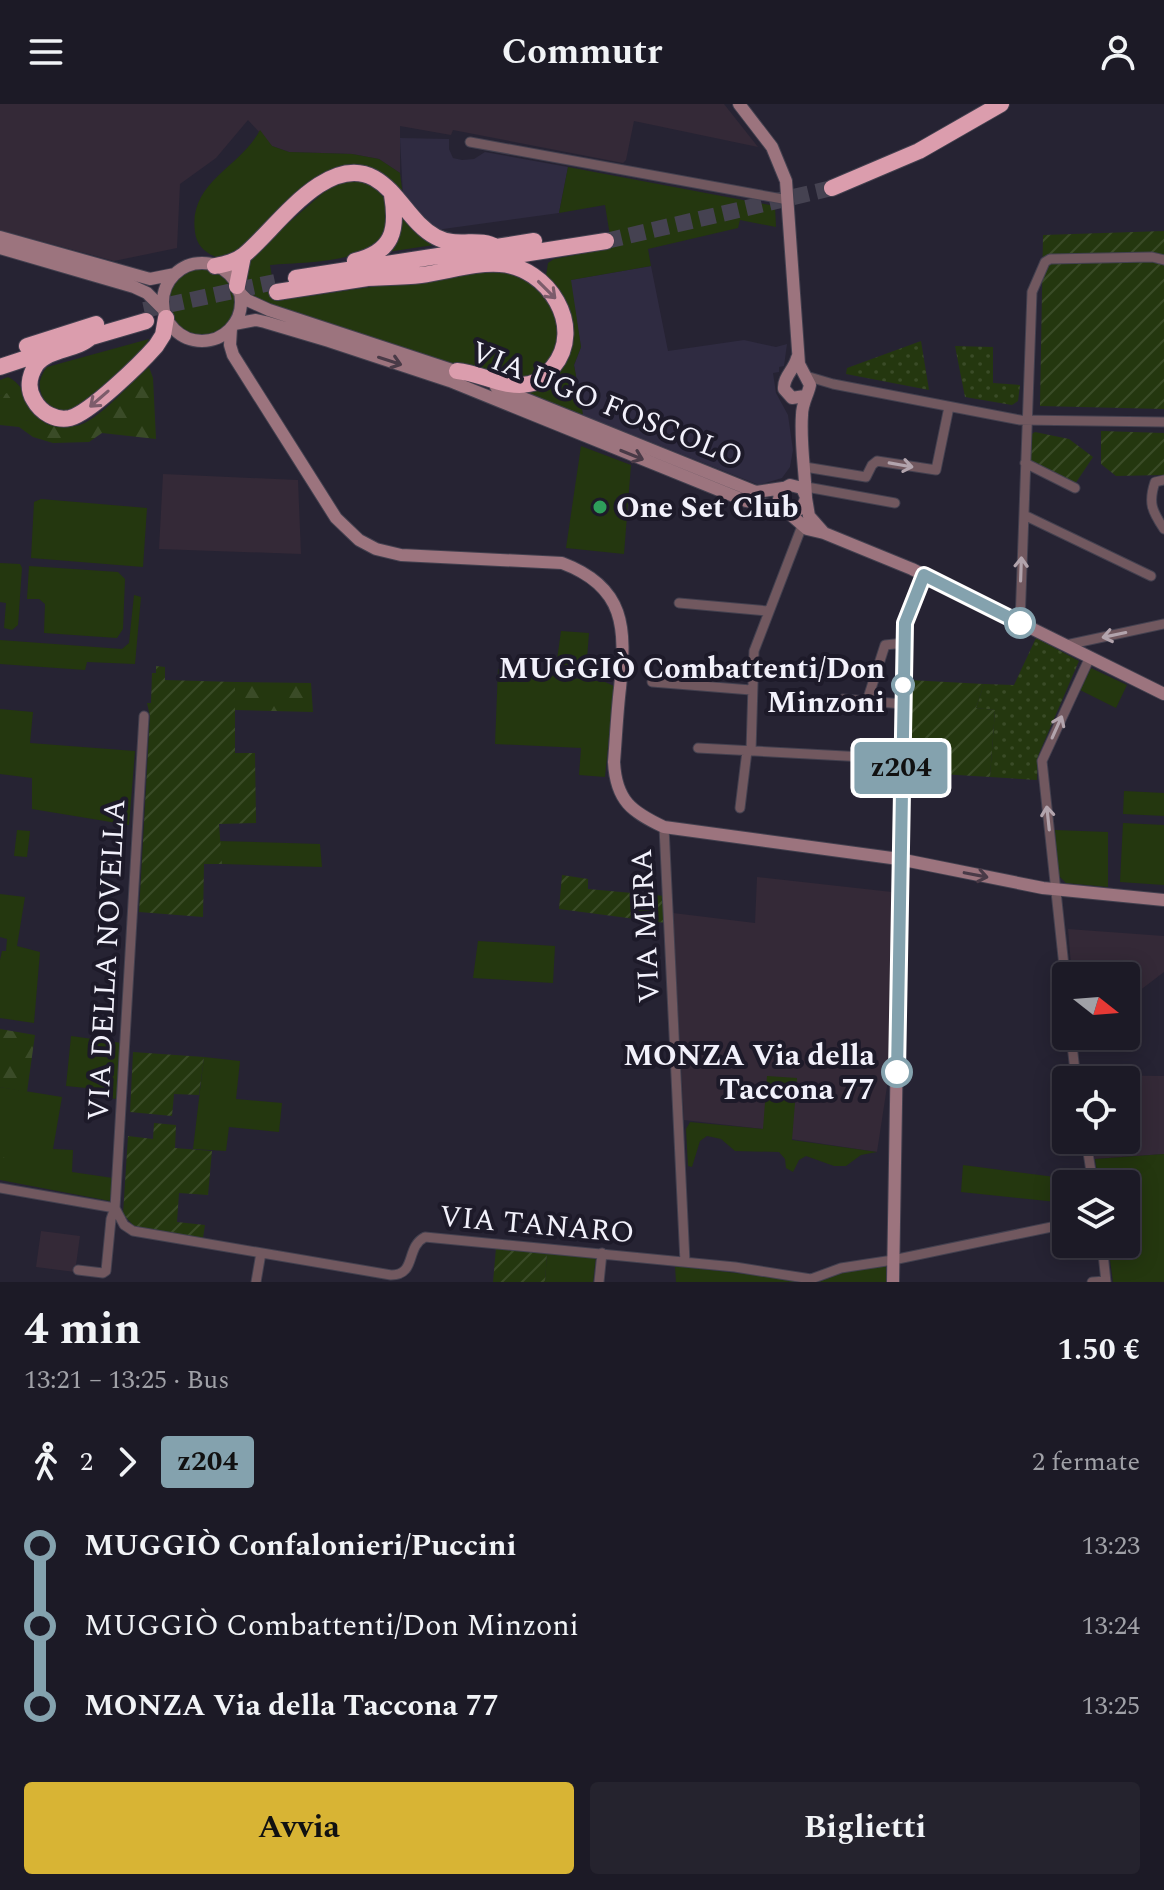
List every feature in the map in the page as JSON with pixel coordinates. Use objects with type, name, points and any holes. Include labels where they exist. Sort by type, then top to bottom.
[{"type":"highway","points":[[982,104],[830,183],[919,151],[1001,104]]},
{"type":"highway","points":[[215,266],[228,264],[243,256],[308,193],[334,177],[361,174],[373,178],[423,229],[440,239],[467,244],[489,242],[495,247]]},
{"type":"highway","points":[[321,274],[326,267],[367,258],[385,246],[395,226],[392,195]]},
{"type":"highway","points":[[366,278],[604,236],[495,247],[321,274],[276,287],[419,275],[501,264],[520,270],[551,291],[564,318],[565,341],[557,363],[543,378],[534,383],[510,384],[457,371]]},
{"type":"highway","points":[[238,289],[243,256]]},
{"type":"highway","points":[[91,337],[85,343],[41,360],[36,366],[29,386],[36,404],[43,411],[61,419],[82,413],[156,346],[163,335],[165,314]]},
{"type":"highway","points":[[0,356],[145,316],[0,367]]},
{"type":"street","points":[[739,104],[772,147],[782,166],[788,200],[800,375],[810,385],[801,415],[804,460],[797,490],[809,516],[824,533]]},
{"type":"street","points":[[470,142],[788,200]]},
{"type":"street","points":[[0,237],[150,279],[175,274],[192,265],[215,266],[228,273],[238,289],[240,308],[230,345],[233,355],[344,528],[376,549],[401,555],[562,563],[580,570],[603,586],[621,619],[623,644],[614,762],[616,780],[620,793],[639,815],[664,827],[899,859],[1055,890],[1164,900]]},
{"type":"street","points":[[0,248],[134,287],[147,293],[179,334],[221,347],[233,355]]},
{"type":"street","points":[[1020,623],[1032,292],[1045,262],[1050,259],[1152,257],[1164,260]]},
{"type":"street","points":[[165,314],[164,292],[175,274]]},
{"type":"street","name":"VIA UGO FOSCOLO","points":[[238,289],[247,300],[269,310],[457,371],[756,492],[797,490]]},
{"type":"street","name":"VIA UGO FOSCOLO","points":[[233,326],[256,320],[265,322],[411,368],[723,492],[755,504],[784,509]]},
{"type":"street","points":[[205,341],[219,337],[233,326]]},
{"type":"street","points":[[801,415],[784,384],[800,375],[1027,421],[1164,422]]},
{"type":"street","points":[[788,396],[796,399],[818,385],[833,384]]},
{"type":"street","points":[[804,460],[866,477],[877,461],[936,470],[949,407]]},
{"type":"street","points":[[784,509],[791,512],[799,510],[799,469],[804,460]]},
{"type":"street","points":[[1025,463],[1075,488]]},
{"type":"street","points":[[1164,480],[1155,482],[1150,502],[1164,529]]},
{"type":"street","points":[[895,503],[797,490],[779,499],[784,509],[802,526],[924,575],[1164,694]]},
{"type":"street","points":[[1024,515],[1151,576]]},
{"type":"street","points":[[740,808],[749,751],[754,651],[802,526]]},
{"type":"street","points":[[893,1282],[904,643],[905,623],[924,575]]},
{"type":"street","points":[[679,603],[768,611]]},
{"type":"street","points":[[1065,646],[1164,624]]},
{"type":"street","points":[[867,701],[885,645],[904,643]]},
{"type":"street","points":[[1064,962],[1042,761],[1090,657]]},
{"type":"street","points":[[652,682],[751,690]]},
{"type":"street","points":[[843,699],[903,704]]},
{"type":"street","name":"VIA DELLA NOVELLA","points":[[115,1208],[144,716]]},
{"type":"street","points":[[698,748],[901,759]]},
{"type":"street","name":"VIA MERA","points":[[664,827],[685,1262]]},
{"type":"street","points":[[0,1188],[115,1208],[111,1219],[106,1271],[78,1270]]},
{"type":"street","name":"VIA TANARO","points":[[115,1208],[124,1225],[133,1231],[391,1275],[404,1273],[408,1269],[414,1245],[425,1237],[685,1262],[811,1279],[841,1268],[1052,1227]]},
{"type":"street","points":[[256,1282],[261,1253]]},
{"type":"street","points":[[599,1282],[602,1253]]},
{"type":"street","points":[[1092,1282],[1106,1282],[1103,1258]]},
{"type":"shaded area","points":[[0,104],[724,104],[758,147],[634,121],[623,163],[453,130],[451,135],[400,126],[400,173],[379,159],[352,154],[289,152],[272,146],[248,120],[216,158],[180,184],[177,248],[114,261],[0,230]]},
{"type":"shaded area","points":[[400,138],[449,139],[453,158],[462,160],[474,159],[485,152],[568,167],[559,213],[436,230],[403,197]]},
{"type":"shaded area","points":[[651,266],[668,351],[744,340],[776,347],[787,344],[784,366],[773,373],[776,393],[788,415],[793,450],[790,467],[782,478],[759,485],[583,415],[574,365],[581,347],[570,280]]},
{"type":"shaded area","points":[[163,474],[298,480],[301,554],[159,549]]},
{"type":"shaded area","points":[[757,877],[892,892],[888,1080],[877,1152],[791,1139],[796,1078],[763,1129],[684,1120],[673,913],[755,923]]},
{"type":"shaded area","points":[[1068,929],[1164,936],[1164,972],[1140,990],[1140,962],[1071,962]]},
{"type":"shaded area","points":[[1140,1076],[1164,1076],[1164,1154],[1095,1159],[1094,1154],[1140,1154]]},
{"type":"shaded area","points":[[41,1231],[80,1236],[75,1272],[36,1267]]},
{"type":"green space","points":[[260,130],[272,146],[289,152],[352,154],[379,159],[400,173],[403,197],[360,168],[343,167],[310,185],[234,255],[225,260],[214,256],[201,247],[196,238],[195,215],[199,200]]},
{"type":"green space","points":[[568,167],[775,206],[776,227],[740,220],[738,228],[648,249],[651,266],[571,280],[581,347],[574,365],[583,415],[528,393],[556,379],[567,360],[570,340],[563,299],[546,276],[548,263],[554,259],[612,248],[605,205],[559,213]]},
{"type":"green space","points":[[354,180],[372,185],[385,199],[387,227],[379,241],[368,249],[336,259],[270,265],[276,301],[499,268],[536,283],[557,316],[559,338],[549,365],[529,380],[498,377],[321,323],[259,299],[246,290],[243,279],[246,260],[331,186]]},
{"type":"green space","points":[[400,213],[435,242],[434,245],[387,252]]},
{"type":"green space","points":[[1164,231],[1164,409],[1040,406],[1043,235]]},
{"type":"green space","points":[[195,267],[209,267],[231,282],[237,302],[235,315],[227,327],[209,337],[195,337],[173,322],[167,309],[167,295],[182,273]]},
{"type":"green space","points":[[149,339],[141,354],[73,413],[53,412],[45,401],[40,384],[47,367]]},
{"type":"green space","points":[[921,341],[929,390],[846,374],[847,368]]},
{"type":"green space","points":[[955,346],[993,347],[993,383],[1020,385],[1018,401],[1012,405],[965,397]]},
{"type":"green space","points":[[149,367],[153,378],[156,439],[102,433],[89,442],[53,443],[33,437],[19,427],[0,425],[0,396],[7,393],[25,420],[62,426],[84,423],[103,410]]},
{"type":"green space","points":[[8,377],[20,387],[42,421],[51,426],[24,420],[7,394],[0,396],[0,380]]},
{"type":"green space","points":[[1101,431],[1164,433],[1164,475],[1116,476],[1101,464]]},
{"type":"green space","points":[[1035,432],[1069,439],[1093,457],[1075,484],[1030,461],[1030,435]]},
{"type":"green space","name":"One Set Club","points":[[581,446],[631,465],[624,554],[566,548]]},
{"type":"green space","points":[[41,499],[147,508],[143,567],[31,558],[34,502]]},
{"type":"green space","points":[[0,563],[20,564],[22,568],[18,625],[12,630],[4,628],[6,603],[0,602]]},
{"type":"green space","points":[[29,566],[118,572],[125,579],[123,629],[117,638],[44,633],[45,604],[39,599],[27,599]]},
{"type":"green space","points":[[134,595],[141,597],[135,664],[87,662],[85,670],[0,664],[0,640],[122,649],[129,643]]},
{"type":"green space","points":[[561,631],[589,633],[586,671],[556,667]]},
{"type":"green space","points":[[1036,638],[1079,661],[1038,756],[1037,780],[990,777],[995,710],[976,708],[984,684],[1014,685]]},
{"type":"green space","points":[[156,666],[165,667],[165,680],[235,682],[235,753],[255,753],[256,823],[219,824],[222,864],[204,864],[203,917],[139,912],[150,716],[147,703],[151,703],[152,673],[156,673]]},
{"type":"green space","points":[[1091,668],[1127,685],[1116,708],[1080,690]]},
{"type":"green space","points":[[498,669],[605,682],[614,686],[605,777],[579,775],[581,748],[495,744]]},
{"type":"green space","points":[[909,680],[984,684],[976,708],[995,710],[990,777],[908,772]]},
{"type":"green space","points":[[235,682],[311,683],[313,712],[235,710]]},
{"type":"green space","points":[[0,709],[33,712],[30,743],[135,751],[129,825],[32,809],[32,778],[0,774]]},
{"type":"green space","points":[[1124,791],[1164,793],[1164,816],[1123,814]]},
{"type":"green space","points":[[1123,823],[1164,825],[1164,885],[1120,882]]},
{"type":"green space","points":[[17,830],[30,831],[27,857],[14,856]]},
{"type":"green space","points":[[1055,830],[1108,832],[1108,887],[1066,883],[1057,874]]},
{"type":"green space","points":[[218,841],[320,844],[322,867],[222,864]]},
{"type":"green space","points":[[562,875],[588,879],[588,889],[665,896],[666,923],[559,909]]},
{"type":"green space","points":[[0,894],[25,897],[17,946],[40,952],[34,1023],[0,1018],[0,960],[2,951],[6,951],[7,939],[0,937]]},
{"type":"green space","points":[[478,941],[555,946],[553,983],[473,978]]},
{"type":"green space","points":[[0,1029],[35,1035],[27,1092],[0,1087]]},
{"type":"green space","points":[[71,1036],[122,1043],[118,1099],[86,1096],[86,1088],[66,1086]]},
{"type":"green space","points":[[133,1052],[204,1057],[199,1095],[174,1094],[172,1116],[130,1112]]},
{"type":"green space","points":[[204,1057],[240,1061],[236,1099],[282,1103],[279,1132],[229,1127],[226,1151],[193,1149]]},
{"type":"green space","points":[[767,1076],[797,1078],[792,1140],[877,1152],[861,1155],[846,1166],[834,1166],[806,1156],[799,1160],[793,1172],[786,1168],[785,1159],[779,1152],[735,1151],[721,1139],[707,1136],[700,1141],[692,1167],[688,1166],[686,1129],[690,1122],[763,1129]]},
{"type":"green space","points":[[0,1087],[62,1097],[53,1149],[73,1150],[72,1172],[113,1178],[110,1201],[0,1180]]},
{"type":"green space","points":[[154,1123],[176,1125],[175,1148],[212,1151],[208,1195],[179,1193],[177,1222],[205,1225],[203,1238],[134,1226],[123,1214],[128,1136],[153,1139]]},
{"type":"green space","points":[[1164,1154],[1164,1282],[1113,1282],[1110,1258],[1140,1258],[1140,1170],[1097,1170],[1095,1159]]},
{"type":"green space","points":[[0,1156],[12,1161],[17,1178],[0,1179]]},
{"type":"green space","points":[[963,1165],[1052,1177],[1052,1202],[961,1192]]},
{"type":"green space","points":[[496,1248],[547,1253],[545,1282],[493,1282]]},
{"type":"green space","points":[[547,1253],[596,1257],[593,1282],[545,1282]]},
{"type":"green space","points":[[886,1264],[886,1282],[819,1282],[853,1269]]},
{"type":"green space","points":[[675,1266],[813,1282],[676,1282]]},
{"type":"tunnel","points":[[606,241],[832,188]]},
{"type":"tunnel","points":[[144,310],[275,282]]},
{"type":"bus line","name":"z204","points":[[897,1072],[905,623],[924,575],[1020,623]]},
{"type":"place","name":"One Set Club","points":[[600,507]]},
{"type":"place","name":"MUGGIÒ Combattenti/Don Minzoni","points":[[903,685]]},
{"type":"place","name":"MONZA Via della Taccona 77","points":[[897,1072]]}]
